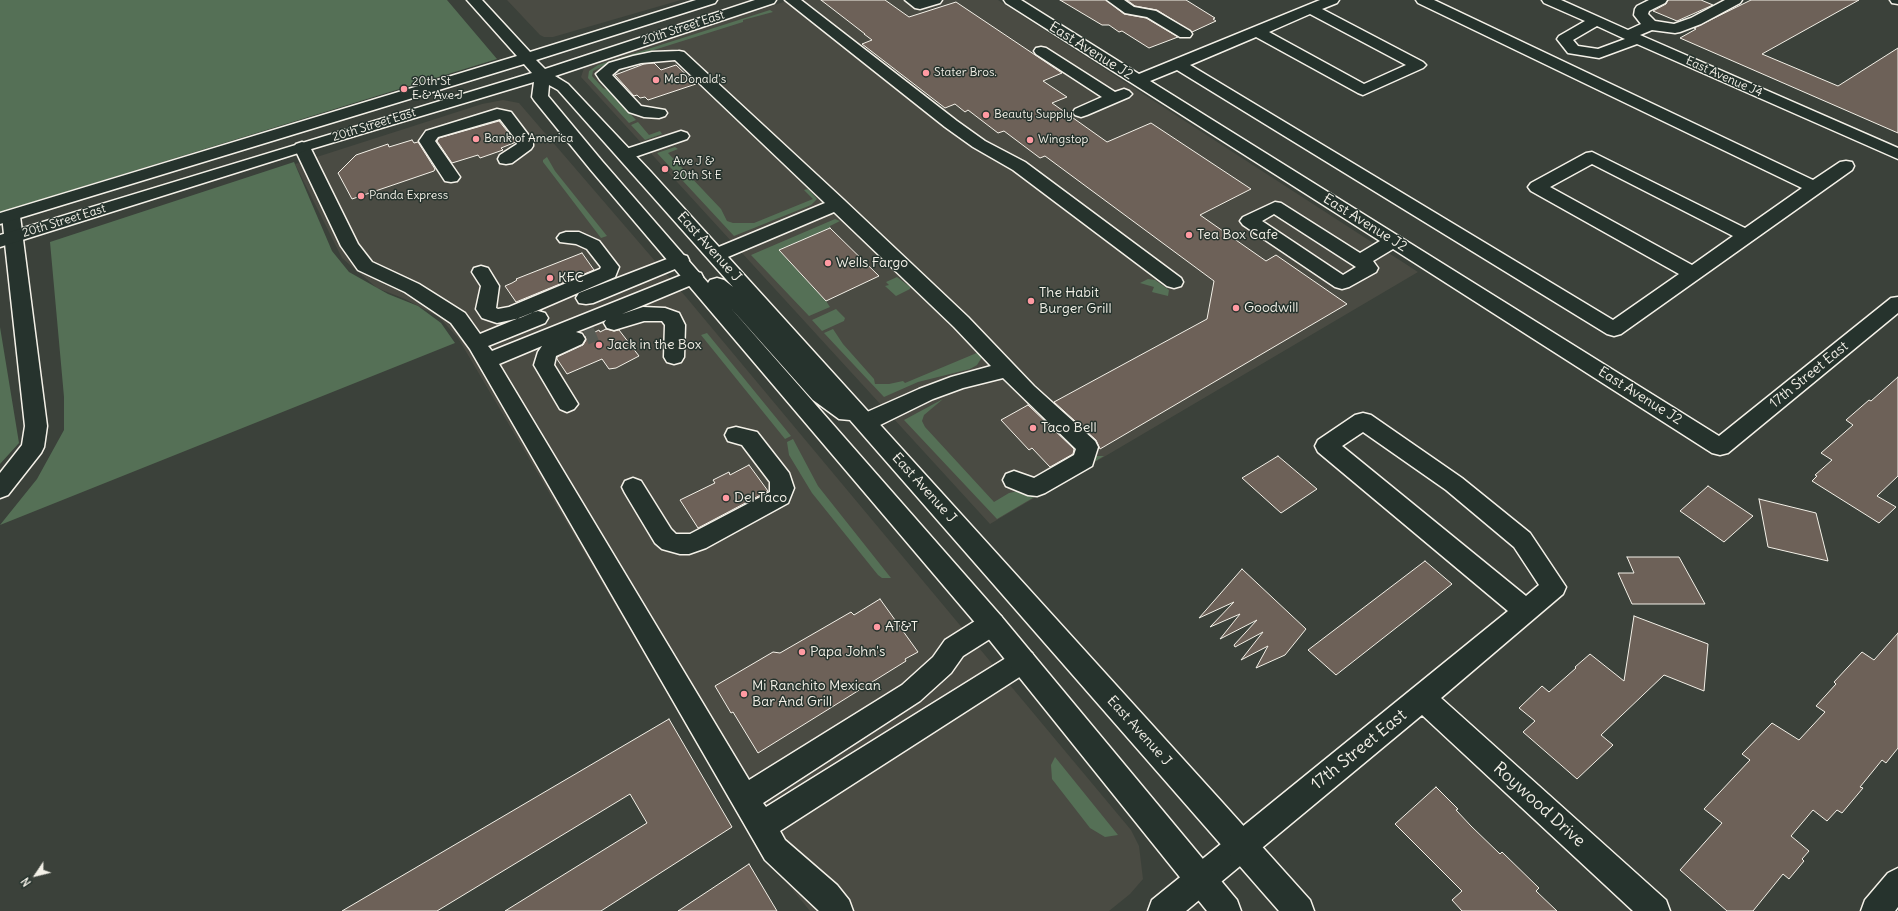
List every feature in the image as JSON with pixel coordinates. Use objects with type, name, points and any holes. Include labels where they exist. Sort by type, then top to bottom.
[{"type":"main road","name":"East Avenue J","points":[[474,0],[542,75],[563,87],[626,155],[866,422],[1298,911]]},
{"type":"main road","name":"20th Street East","points":[[6,218],[527,58],[710,0]]},
{"type":"main road","name":"20th Street East","points":[[7,239],[302,147],[542,75],[769,0]]},
{"type":"main road","points":[[792,0],[957,128],[979,144],[1019,166],[1174,282]]},
{"type":"main road","points":[[912,0],[920,5],[936,0]]},
{"type":"main road","points":[[1114,0],[1130,10],[1151,14],[1185,34]]},
{"type":"main road","points":[[1080,112],[1114,98],[1178,64],[1332,0]]},
{"type":"main road","points":[[1423,0],[1552,60],[1814,187]]},
{"type":"main road","name":"East Avenue J4","points":[[1549,0],[1898,154]]},
{"type":"main road","points":[[1660,0],[1642,9],[1641,15],[1650,25],[1675,29],[1696,21],[1735,0]]},
{"type":"main road","name":"East Avenue J2","points":[[1016,1],[1142,83],[1720,447]]},
{"type":"main road","points":[[1257,31],[1363,90],[1418,66],[1311,9]]},
{"type":"main road","points":[[1573,50],[1564,39],[1596,21]]},
{"type":"main road","points":[[1552,60],[1573,50],[1599,54],[1633,37],[1650,25]]},
{"type":"main road","points":[[1041,51],[1114,98]]},
{"type":"main road","points":[[658,113],[644,112],[635,109],[604,77],[604,74],[614,66],[638,59],[652,56],[679,55],[961,322],[1028,391],[1087,447],[1084,460],[1037,486],[1028,486],[1014,480]]},
{"type":"main road","points":[[1178,64],[1614,329],[1745,235],[1846,166]]},
{"type":"main road","points":[[542,75],[540,97],[603,174],[689,270],[992,624],[1226,911]]},
{"type":"main road","points":[[451,177],[427,141],[432,134],[497,114],[506,115],[525,141],[525,146],[506,159]]},
{"type":"main road","points":[[626,155],[681,136]]},
{"type":"main road","points":[[302,147],[350,246],[365,266],[412,288],[458,318],[482,352],[775,850],[826,896],[838,911]]},
{"type":"main road","points":[[1692,273],[1537,187],[1592,157],[1745,235]]},
{"type":"main road","points":[[603,174],[634,192],[683,244],[706,256],[716,256],[838,204]]},
{"type":"main road","points":[[1275,207],[1360,261],[1369,268],[1342,283],[1249,220],[1275,207]]},
{"type":"main road","points":[[0,489],[33,447],[36,426],[7,239],[6,218]]},
{"type":"main road","points":[[481,272],[490,286],[486,309],[489,314],[497,316],[513,313],[608,273],[610,267],[593,245],[580,238],[566,238]]},
{"type":"main road","points":[[1360,261],[1393,241]]},
{"type":"main road","points":[[482,352],[689,270],[704,275],[727,292],[820,395],[840,410],[866,422],[926,394],[958,382],[1007,370]]},
{"type":"main road","name":"17th Street East","points":[[1720,447],[1898,303]]},
{"type":"main road","points":[[567,404],[544,365],[548,352],[555,348],[618,321],[643,314],[665,315],[672,318],[675,325],[674,357]]},
{"type":"main road","name":"17th Street East","points":[[1163,911],[1422,698],[1526,611],[1554,587],[1522,540],[1454,484],[1363,421],[1326,446],[1526,611]]},
{"type":"main road","points":[[633,487],[663,536],[670,542],[689,544],[698,541],[780,497],[783,488],[781,479],[749,438],[736,435]]},
{"type":"main road","points":[[745,798],[911,693],[942,665],[954,648],[992,624]]},
{"type":"main road","points":[[762,826],[1023,661]]},
{"type":"main road","name":"Roywood Drive","points":[[1422,698],[1655,911]]},
{"type":"main road","points":[[855,728],[874,756]]},
{"type":"main road","points":[[1876,911],[1898,883]]},
{"type":"shaded area","points":[[507,0],[681,0],[553,37],[544,37],[540,35]]},
{"type":"shaded area","points":[[790,0],[998,0],[1418,272],[990,524],[581,77],[584,68],[598,61]]},
{"type":"shaded area","points":[[503,100],[519,103],[686,297],[1131,830],[1139,846],[1143,879],[1130,894],[1109,911],[810,911],[759,849],[458,338],[439,317],[405,299],[377,288],[342,258],[295,164],[482,104]]},
{"type":"green space","points":[[0,0],[447,0],[497,59],[0,212]]},
{"type":"green space","points":[[770,10],[773,12],[743,20],[743,22],[603,66],[593,71],[592,76],[603,88],[608,90],[636,120],[629,123],[588,78],[589,71],[598,65]]},
{"type":"green space","points":[[638,122],[649,135],[660,131],[662,134],[645,140],[631,125]]},
{"type":"green space","points":[[675,147],[678,149],[668,153],[721,209],[727,221],[733,223],[754,223],[813,199],[804,190],[808,189],[817,199],[811,205],[734,236],[657,153]]},
{"type":"green space","points":[[547,157],[555,171],[607,236],[601,238],[543,162],[543,160]]},
{"type":"green space","points":[[294,162],[332,251],[349,272],[388,294],[418,306],[441,323],[455,343],[0,525],[37,479],[64,430],[64,397],[50,242]]},
{"type":"green space","points":[[835,219],[840,221],[830,226],[830,228],[779,250],[830,307],[809,316],[751,255]]},
{"type":"green space","points":[[897,277],[910,287],[910,289],[896,296],[885,286],[889,285],[886,282]]},
{"type":"green space","points":[[1148,279],[1155,280],[1169,290],[1168,296],[1152,292],[1154,287],[1140,283]]},
{"type":"green space","points":[[836,309],[845,318],[844,321],[822,331],[812,320]]},
{"type":"green space","points":[[0,327],[19,443],[0,464]]},
{"type":"green space","points":[[833,329],[843,344],[874,379],[875,384],[889,384],[903,381],[905,383],[979,352],[982,357],[977,365],[970,369],[918,382],[884,397],[824,333]]},
{"type":"green space","points":[[707,333],[791,436],[785,439],[701,335]]},
{"type":"green space","points":[[943,399],[924,415],[922,421],[925,427],[994,502],[1009,493],[1018,491],[1093,456],[1104,456],[997,519],[904,420]]},
{"type":"green space","points":[[793,439],[818,486],[891,578],[882,578],[878,575],[812,493],[789,455],[787,442]]},
{"type":"green space","points":[[1055,757],[1118,835],[1105,837],[1090,828],[1052,779],[1051,765]]},
{"type":"building","points":[[821,0],[885,0],[909,17],[956,2],[1062,73],[1043,81],[1067,97],[1052,103],[1107,142],[1151,123],[1251,189],[1200,215],[1266,261],[1276,255],[1347,304],[1100,449],[1096,440],[1054,402],[1207,319],[1214,281],[1045,156],[1040,158],[1004,131],[998,133],[968,110],[965,112],[955,104],[945,108],[862,44],[872,40]]},
{"type":"building","points":[[1060,0],[1106,0],[1124,14],[1146,18],[1178,37],[1149,48],[1122,31],[1119,32],[1109,25],[1102,25]]},
{"type":"building","points":[[1127,0],[1186,0],[1215,18],[1213,19],[1216,21],[1192,32],[1157,10],[1135,6]]},
{"type":"building","points":[[1668,0],[1701,0],[1713,5],[1677,21],[1653,11],[1666,4]]},
{"type":"building","points":[[1751,0],[1859,0],[1762,54],[1838,86],[1898,48],[1898,133],[1680,38],[1696,29],[1694,28]]},
{"type":"building","name":"McDonald's","points":[[654,63],[661,70],[676,65],[696,84],[648,100],[645,97],[640,98],[637,95],[634,96],[615,75],[644,64]]},
{"type":"building","name":"Bank of America","points":[[499,121],[516,142],[501,148],[503,150],[480,158],[478,155],[452,163],[437,141],[439,138]]},
{"type":"building","points":[[412,140],[414,143],[418,142],[435,169],[434,171],[352,199],[338,173],[356,155],[388,144],[389,147]]},
{"type":"building","name":"Wells Fargo","points":[[830,228],[879,276],[826,301],[779,250]]},
{"type":"building","name":"KFC","points":[[582,253],[594,270],[516,302],[505,286],[517,280],[516,279]]},
{"type":"building","name":"Jack in the Box","points":[[606,329],[614,331],[619,330],[639,356],[616,368],[609,369],[602,359],[567,374],[557,357],[583,345],[586,340],[585,337],[599,330],[600,332]]},
{"type":"building","points":[[1898,377],[1898,476],[1877,496],[1896,507],[1879,523],[1812,481],[1817,476],[1815,475],[1832,460],[1821,453],[1853,425],[1846,420],[1869,400],[1871,401]]},
{"type":"building","name":"Taco Bell","points":[[1028,405],[1074,449],[1073,454],[1050,467],[1032,448],[1029,450],[1001,420]]},
{"type":"building","points":[[1278,456],[1317,489],[1281,513],[1242,478]]},
{"type":"building","name":"Del Taco","points":[[749,465],[768,491],[698,528],[680,500],[715,483],[713,480],[729,472],[730,475]]},
{"type":"building","points":[[1708,486],[1753,516],[1724,542],[1680,511]]},
{"type":"building","points":[[1759,499],[1816,513],[1828,561],[1768,547]]},
{"type":"building","points":[[1627,557],[1679,557],[1705,604],[1632,604],[1618,573],[1634,573]]},
{"type":"building","points":[[1425,561],[1452,584],[1336,675],[1308,650]]},
{"type":"building","points":[[1242,569],[1306,629],[1285,655],[1256,668],[1268,646],[1241,660],[1263,632],[1235,647],[1234,645],[1257,620],[1220,639],[1240,614],[1210,627],[1234,602],[1199,618]]},
{"type":"building","points":[[880,599],[918,652],[905,659],[906,661],[758,753],[715,686],[773,652],[780,653],[851,612],[854,615]]},
{"type":"building","points":[[1634,616],[1708,644],[1704,691],[1664,675],[1601,735],[1613,745],[1577,779],[1523,732],[1535,721],[1519,708],[1542,686],[1549,692],[1590,654],[1624,681]]},
{"type":"building","points":[[1898,633],[1898,748],[1886,763],[1882,760],[1860,787],[1863,788],[1842,813],[1837,810],[1827,821],[1813,810],[1791,836],[1809,851],[1802,859],[1804,861],[1789,879],[1783,874],[1753,911],[1727,911],[1680,870],[1722,823],[1704,809],[1750,760],[1742,754],[1772,723],[1799,740],[1825,712],[1816,706],[1836,684],[1834,682],[1862,652],[1874,660]]},
{"type":"building","points":[[669,719],[732,827],[601,911],[505,911],[647,823],[630,794],[437,911],[342,911]]},
{"type":"building","points":[[1436,787],[1458,809],[1456,810],[1471,826],[1500,854],[1502,852],[1539,888],[1536,891],[1557,911],[1462,911],[1452,900],[1462,891],[1395,824]]},
{"type":"building","points":[[749,864],[777,911],[678,911]]},
{"type":"tunnel","points":[[585,335],[595,331]]},
{"type":"place","name":"Stater Bros.","points":[[926,73]]},
{"type":"place","name":"McDonald's","points":[[656,80]]},
{"type":"place","name":"20th St E & Ave J","points":[[404,89]]},
{"type":"place","name":"Beauty Supply","points":[[986,115]]},
{"type":"place","name":"Bank of America","points":[[476,139]]},
{"type":"place","name":"Wingstop","points":[[1030,140]]},
{"type":"place","name":"Ave J & 20th St E","points":[[665,169]]},
{"type":"place","name":"Panda Express","points":[[361,196]]},
{"type":"place","name":"Tea Box Cafe","points":[[1189,235]]},
{"type":"place","name":"Wells Fargo","points":[[828,263]]},
{"type":"place","name":"KFC","points":[[550,278]]},
{"type":"place","name":"The Habit Burger Grill","points":[[1031,301]]},
{"type":"place","name":"Goodwill","points":[[1236,308]]},
{"type":"place","name":"Jack in the Box","points":[[599,345]]},
{"type":"place","name":"Taco Bell","points":[[1033,428]]},
{"type":"place","name":"Del Taco","points":[[726,498]]},
{"type":"place","name":"AT&T","points":[[877,627]]},
{"type":"place","name":"Papa John's","points":[[802,652]]},
{"type":"place","name":"Mi Ranchito Mexican Bar And Grill","points":[[744,694]]}]
